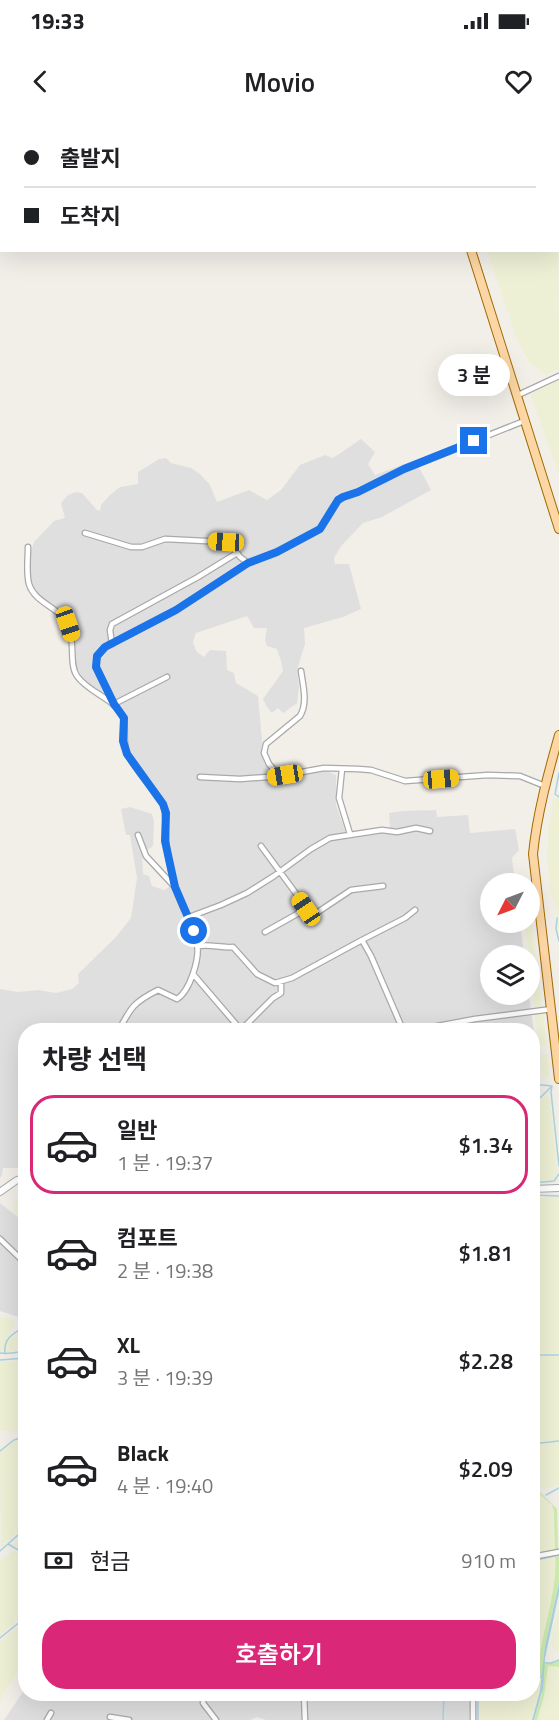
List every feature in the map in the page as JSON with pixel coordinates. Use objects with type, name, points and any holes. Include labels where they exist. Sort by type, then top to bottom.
[{"type":"main road","points":[[472,252],[559,529]]},
{"type":"main road","points":[[559,735],[545,786],[533,855],[559,1079]]},
{"type":"street","points":[[516,396],[559,376]]},
{"type":"street","points":[[123,1023],[139,1000],[158,990],[177,999],[184,994],[193,974],[198,946],[189,917],[175,887],[165,841],[166,813],[156,793],[127,754],[123,741],[124,718],[114,704],[96,667],[99,652],[176,610],[248,563],[277,552],[320,529],[338,500],[343,497],[404,469],[524,422]]},
{"type":"street","points":[[85,533],[131,547],[142,547],[165,538],[226,542],[230,543],[248,563]]},
{"type":"street","points":[[28,547],[29,585],[35,595],[56,609],[68,624],[73,639],[74,673],[88,687],[114,704]]},
{"type":"street","points":[[112,644],[110,630],[112,624],[237,553]]},
{"type":"street","points":[[285,775],[277,773],[269,764],[264,753],[266,744],[303,711],[305,703],[302,671]]},
{"type":"street","points":[[114,704],[167,677]]},
{"type":"street","points":[[201,777],[240,780],[315,769],[342,769],[371,770],[405,780],[488,775],[520,777],[545,786]]},
{"type":"street","points":[[342,769],[339,798],[350,834]]},
{"type":"street","points":[[189,917],[238,897],[330,838],[382,830],[405,832],[416,828],[430,831]]},
{"type":"street","points":[[138,835],[146,856],[175,887]]},
{"type":"street","points":[[261,846],[311,914],[315,914],[351,890],[384,886]]},
{"type":"street","points":[[265,932],[306,909]]},
{"type":"street","points":[[198,946],[210,944],[222,948],[233,947],[257,974],[275,983],[292,978],[415,910]]},
{"type":"street","points":[[362,940],[400,1023]]},
{"type":"street","points":[[193,974],[235,1023]]},
{"type":"street","points":[[248,1023],[281,993],[281,982]]},
{"type":"street","points":[[454,1023],[552,1009]]},
{"type":"street","points":[[0,1192],[18,1180]]},
{"type":"street","points":[[540,1189],[559,1188]]},
{"type":"street","points":[[0,1239],[18,1256]]},
{"type":"street","points":[[540,1555],[558,1552]]},
{"type":"street","points":[[203,1701],[216,1720]]},
{"type":"street","points":[[304,1701],[305,1720]]},
{"type":"street","points":[[473,1701],[473,1720]]},
{"type":"street","points":[[47,1720],[51,1713]]},
{"type":"street","points":[[110,1717],[129,1720]]},
{"type":"shaded area","points":[[361,439],[375,452],[368,464],[375,475],[415,460],[431,490],[382,517],[363,523],[342,545],[334,558],[335,564],[349,564],[361,609],[343,617],[304,628],[305,644],[297,670],[299,687],[297,703],[283,713],[278,708],[272,713],[263,699],[283,671],[277,649],[267,646],[265,640],[267,628],[254,628],[247,616],[196,633],[193,642],[196,651],[204,657],[210,650],[226,651],[227,670],[234,673],[236,683],[258,696],[261,753],[265,764],[275,774],[282,778],[324,770],[336,775],[336,805],[348,839],[385,833],[390,827],[389,813],[403,811],[436,810],[437,817],[468,815],[470,833],[515,829],[519,850],[512,858],[514,873],[480,873],[480,933],[521,933],[523,945],[480,945],[480,1005],[530,1005],[533,1023],[18,1023],[18,1168],[3,1168],[0,1178],[0,989],[56,993],[72,989],[79,983],[78,974],[116,937],[131,918],[137,878],[130,835],[126,835],[121,809],[130,807],[152,814],[153,846],[142,854],[143,874],[149,876],[152,886],[164,890],[174,878],[168,840],[167,807],[138,767],[126,745],[127,724],[123,713],[107,696],[88,684],[77,670],[75,639],[66,617],[33,589],[30,581],[30,555],[34,542],[54,521],[65,518],[61,503],[68,495],[76,492],[82,493],[100,511],[101,505],[110,495],[120,487],[138,484],[138,472],[159,459],[166,458],[171,463],[191,468],[200,474],[210,485],[217,502],[249,490],[267,500],[281,490],[300,465],[325,455],[333,458]]},
{"type":"shaded area","points":[[0,1203],[18,1217],[18,1317],[0,1311]]},
{"type":"shaded area","points":[[18,1699],[469,1701],[470,1709],[469,1720],[266,1720],[257,1717],[250,1720],[4,1720]]},
{"type":"green space","points":[[487,252],[558,252],[559,369],[545,375],[529,362],[517,340]]},
{"type":"green space","points":[[559,380],[559,474],[530,394]]},
{"type":"green space","points":[[553,798],[559,798],[559,937],[558,912],[551,894],[547,864],[548,827]]},
{"type":"green space","points":[[526,933],[533,933],[534,945],[528,945]]},
{"type":"green space","points":[[540,990],[542,1007],[535,1007],[535,1005],[540,1005]]},
{"type":"green space","points":[[543,1014],[547,1045],[540,1046],[540,1023],[536,1023],[535,1015]]},
{"type":"green space","points":[[548,1054],[550,1076],[542,1077],[540,1055]]},
{"type":"green space","points":[[547,1094],[550,1099],[558,1176],[554,1180],[540,1181],[540,1102]]},
{"type":"green space","points":[[18,1196],[18,1214],[13,1207]]},
{"type":"green space","points":[[559,1197],[559,1353],[540,1353],[540,1198]]},
{"type":"green space","points":[[0,1317],[10,1318],[15,1323],[3,1353],[0,1352]]},
{"type":"green space","points":[[18,1333],[18,1350],[7,1353],[5,1350],[7,1342]]},
{"type":"green space","points":[[540,1356],[559,1356],[559,1441],[540,1442]]},
{"type":"green space","points":[[18,1361],[18,1432],[0,1430],[0,1362]]},
{"type":"green space","points":[[18,1440],[18,1531],[1,1547],[0,1452]]},
{"type":"green space","points":[[559,1442],[559,1485],[544,1489],[540,1486],[540,1444]]},
{"type":"green space","points":[[540,1492],[557,1509],[558,1550],[555,1551],[554,1512],[552,1505]]},
{"type":"green space","points":[[540,1495],[552,1505],[554,1512],[555,1551],[540,1554]]},
{"type":"green space","points":[[18,1539],[18,1550],[12,1545]]},
{"type":"green space","points":[[13,1551],[18,1554],[18,1620],[0,1635],[0,1560]]},
{"type":"green space","points":[[559,1556],[559,1583],[545,1646],[542,1676],[540,1676],[540,1654],[554,1584],[555,1557]]},
{"type":"green space","points":[[555,1557],[557,1578],[540,1662],[540,1560]]},
{"type":"green space","points":[[559,1607],[558,1652],[554,1650],[551,1642]]},
{"type":"green space","points":[[18,1627],[18,1672],[2,1696],[0,1706],[0,1641]]},
{"type":"green space","points":[[559,1660],[559,1667],[548,1666],[544,1696],[537,1720],[534,1720],[542,1694],[544,1664]]},
{"type":"green space","points":[[548,1666],[559,1667],[559,1720],[537,1720],[544,1696]]},
{"type":"green space","points":[[479,1701],[537,1701],[532,1720],[479,1720]]},
{"type":"water","points":[[559,1583],[540,1699],[545,1646]]},
{"type":"water","points":[[537,1701],[539,1701],[534,1720],[532,1720]]},
{"type":"waterway","points":[[559,773],[555,794],[559,797]]},
{"type":"waterway","points":[[557,918],[556,929],[559,941]]},
{"type":"waterway","points":[[540,1085],[552,1086],[559,1166]]},
{"type":"waterway","points":[[540,1098],[551,1087]]},
{"type":"waterway","points":[[540,1182],[554,1181],[559,1174]]},
{"type":"waterway","points":[[540,1195],[559,1196]]},
{"type":"waterway","points":[[5,1353],[6,1343],[18,1331]]},
{"type":"waterway","points":[[0,1353],[18,1352]]},
{"type":"waterway","points":[[540,1355],[559,1355]]},
{"type":"waterway","points":[[0,1360],[18,1359]]},
{"type":"waterway","points":[[0,1451],[18,1439]]},
{"type":"waterway","points":[[540,1443],[559,1441]]},
{"type":"waterway","points":[[546,1495],[559,1488]]},
{"type":"waterway","points":[[0,1551],[18,1535]]},
{"type":"waterway","points":[[8,1544],[18,1550]]},
{"type":"waterway","points":[[540,1559],[559,1555]]},
{"type":"waterway","points":[[0,1638],[18,1623]]},
{"type":"waterway","points":[[544,1663],[559,1660]]},
{"type":"waterway","points":[[443,1720],[444,1701]]},
{"type":"waterway","points":[[478,1701],[478,1720]]},
{"type":"route","points":[[194,931],[175,887],[165,841],[166,813],[163,804],[127,754],[123,741],[124,718],[114,704],[96,667],[99,652],[176,610],[248,563],[277,552],[320,529],[338,500],[343,497],[474,441]]}]
